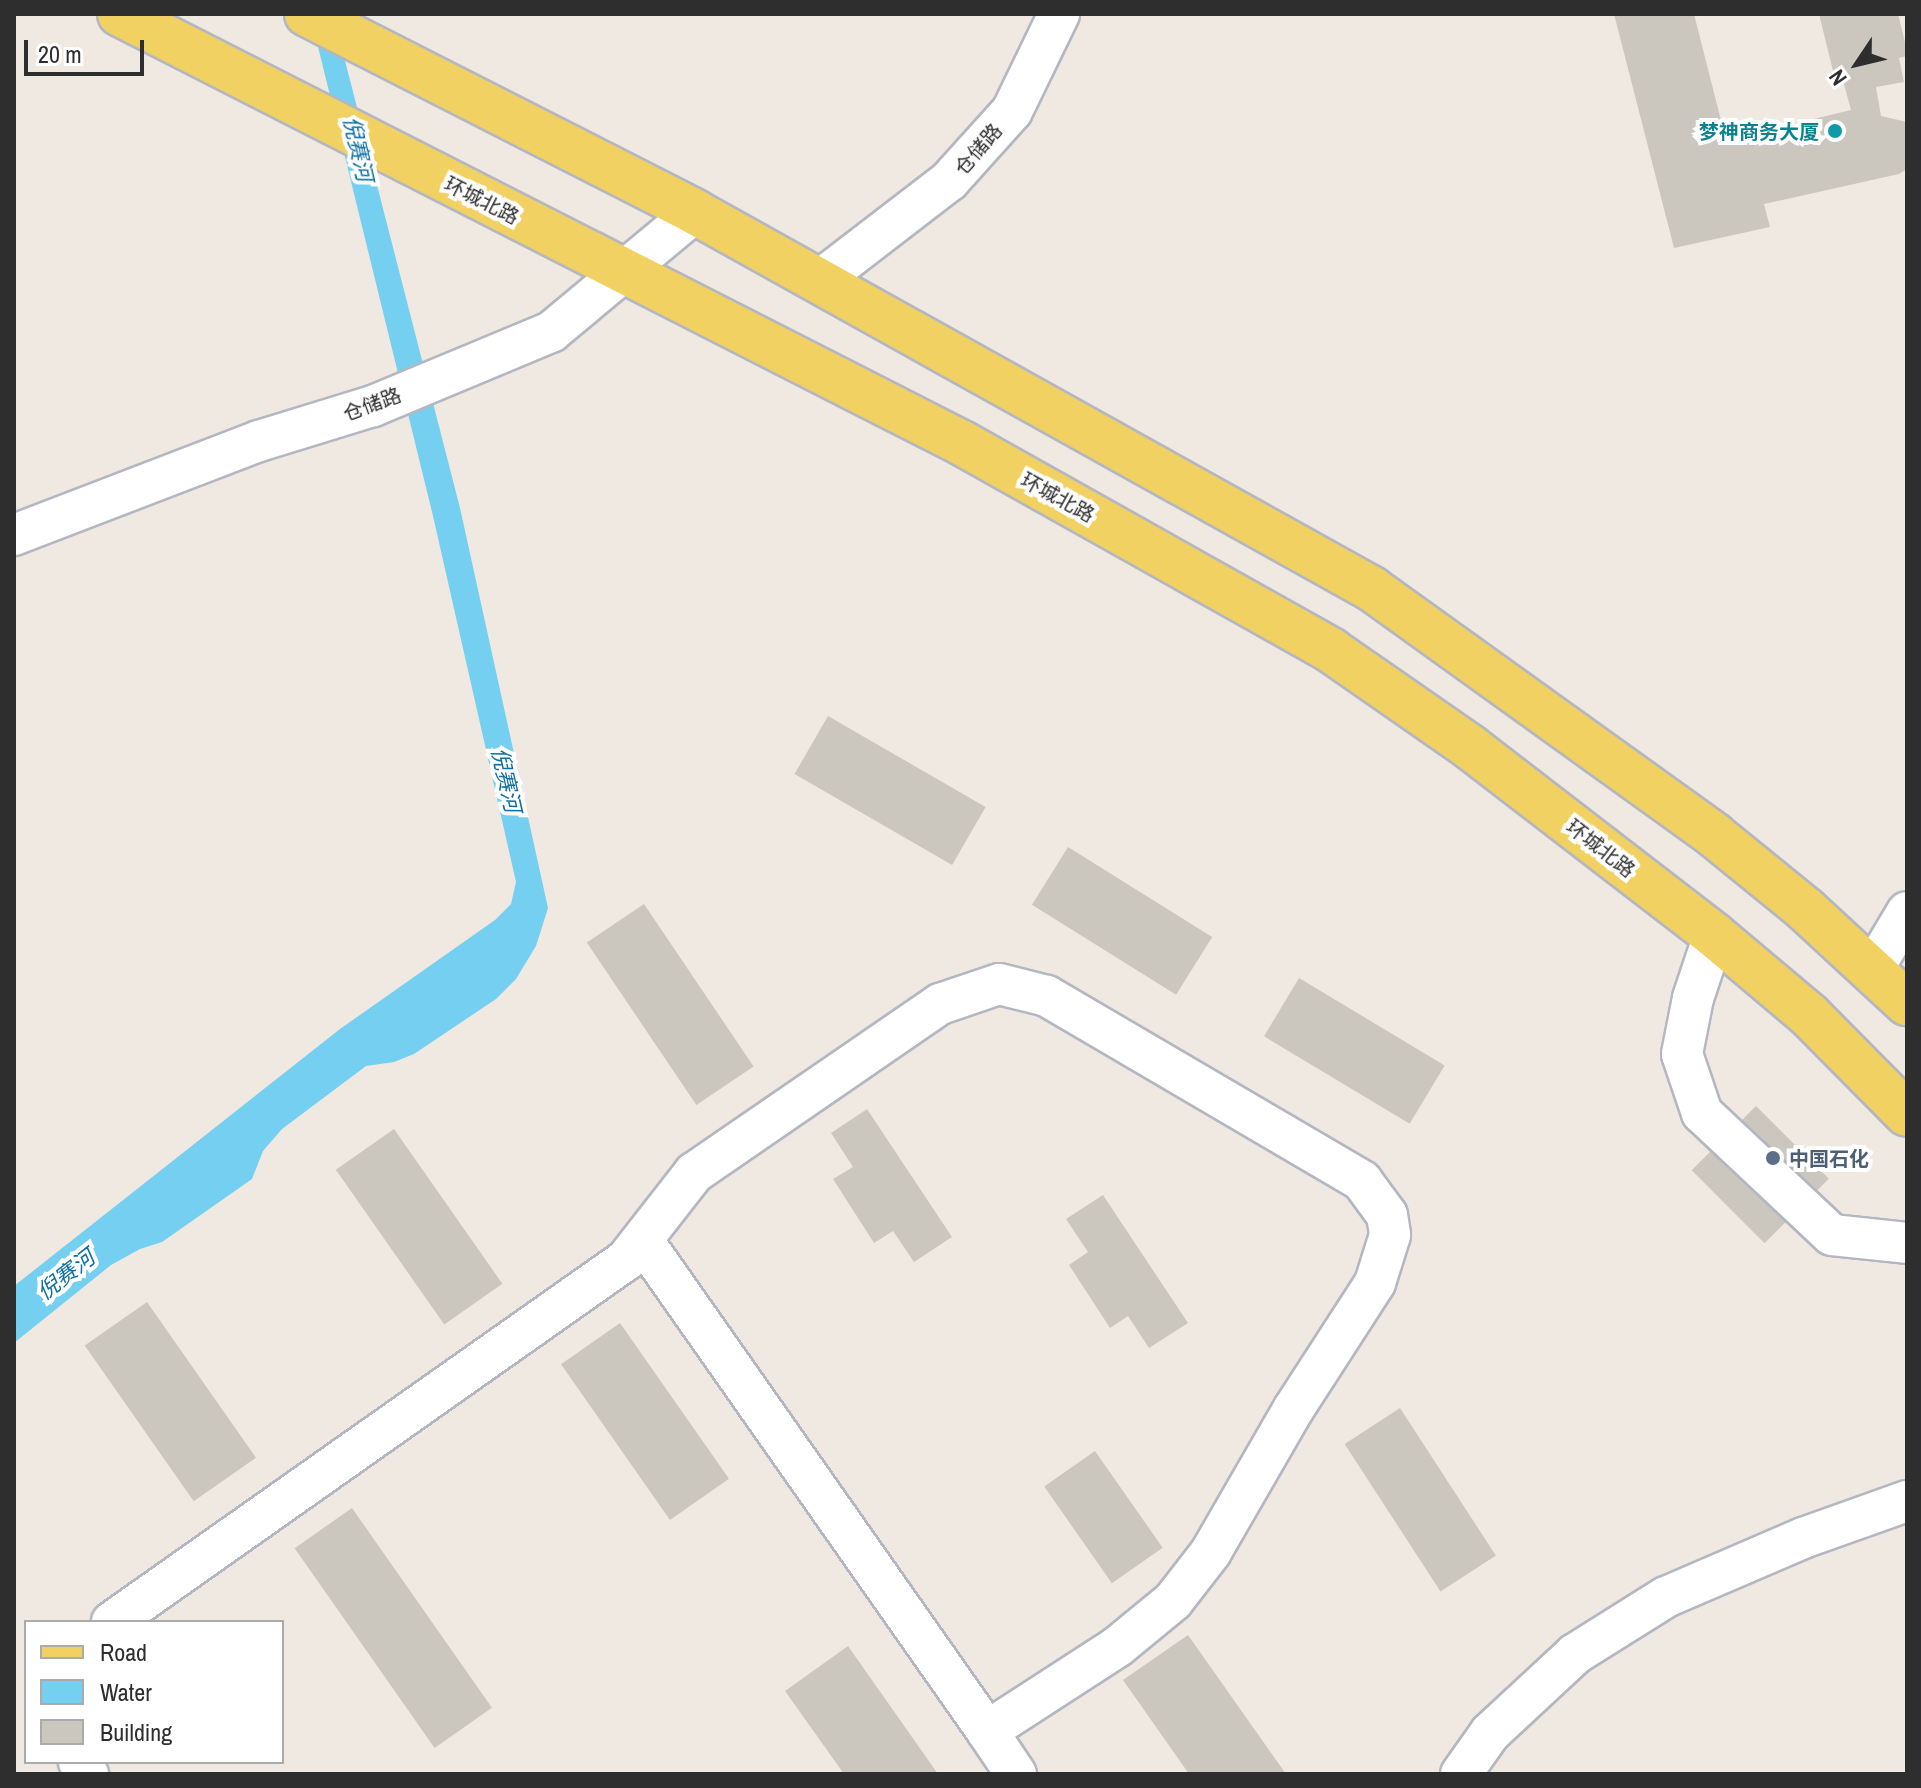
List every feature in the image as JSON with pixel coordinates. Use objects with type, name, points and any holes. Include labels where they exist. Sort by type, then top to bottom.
[{"type":"main road","name":"环城北路","points":[[120,14],[962,443],[1332,651],[1470,747],[1714,935],[1809,1015],[1907,1114]]},
{"type":"main road","points":[[307,14],[695,212],[1372,589],[1714,835],[1873,969],[1907,1003]]},
{"type":"street","name":"仓储路","points":[[819,281],[949,181],[1012,111],[1059,14]]},
{"type":"street","name":"仓储路","points":[[14,535],[259,441],[373,406],[551,332],[695,212]]},
{"type":"street","points":[[1873,969],[1907,912]]},
{"type":"street","points":[[1714,935],[1693,998],[1682,1054],[1702,1113],[1832,1235],[1907,1243]]},
{"type":"street","points":[[115,1620],[626,1260],[694,1173],[940,1004],[999,984],[1047,996],[1362,1181],[1387,1215],[1390,1235],[1375,1283],[1294,1408],[1211,1552],[1173,1601],[1117,1647],[987,1731]]},
{"type":"street","points":[[643,1241],[1016,1774]]},
{"type":"street","points":[[1461,1774],[1490,1733],[1575,1654],[1666,1597],[1803,1538],[1907,1501]]},
{"type":"water","name":"倪赛河","points":[[310,14],[333,14],[460,508],[548,908],[536,946],[516,979],[496,999],[414,1054],[394,1062],[366,1066],[282,1129],[263,1151],[252,1179],[162,1242],[140,1249],[111,1265],[14,1343],[14,1286],[340,1029],[495,920],[511,904],[516,882],[433,516]]},
{"type":"building","name":"梦神商务大厦","points":[[1614,14],[1694,14],[1726,140],[1851,110],[1841,73],[1834,75],[1819,14],[1898,14],[1907,50],[1907,56],[1899,58],[1904,82],[1876,87],[1881,116],[1907,122],[1907,169],[1899,174],[1764,204],[1770,227],[1674,248]]},
{"type":"building","points":[[828,716],[986,807],[952,865],[794,774]]},
{"type":"building","points":[[1068,847],[1212,937],[1176,995],[1032,905]]},
{"type":"building","points":[[644,904],[754,1066],[696,1105],[587,943]]},
{"type":"building","points":[[1299,978],[1445,1066],[1410,1124],[1264,1036]]},
{"type":"building","points":[[1756,1106],[1829,1179],[1764,1243],[1692,1170]]},
{"type":"building","points":[[867,1109],[952,1237],[914,1262],[893,1231],[874,1243],[833,1179],[853,1167],[831,1133]]},
{"type":"building","points":[[394,1129],[502,1284],[444,1325],[336,1170]]},
{"type":"building","points":[[1103,1195],[1188,1323],[1149,1348],[1128,1316],[1110,1328],[1069,1265],[1088,1252],[1066,1219]]},
{"type":"building","points":[[147,1302],[256,1458],[194,1501],[85,1346]]},
{"type":"building","points":[[620,1323],[729,1479],[670,1520],[561,1364]]},
{"type":"building","points":[[1400,1408],[1496,1556],[1441,1592],[1345,1444]]},
{"type":"building","points":[[1095,1451],[1163,1548],[1112,1583],[1044,1487]]},
{"type":"building","points":[[352,1508],[492,1708],[435,1748],[295,1548]]},
{"type":"building","points":[[1188,1635],[1286,1774],[1189,1774],[1123,1680]]},
{"type":"building","points":[[848,1646],[938,1774],[844,1774],[785,1691]]},
{"type":"place","name":"梦神商务大厦","points":[[1835,131]]},
{"type":"place","name":"中国石化","points":[[1773,1158]]}]
